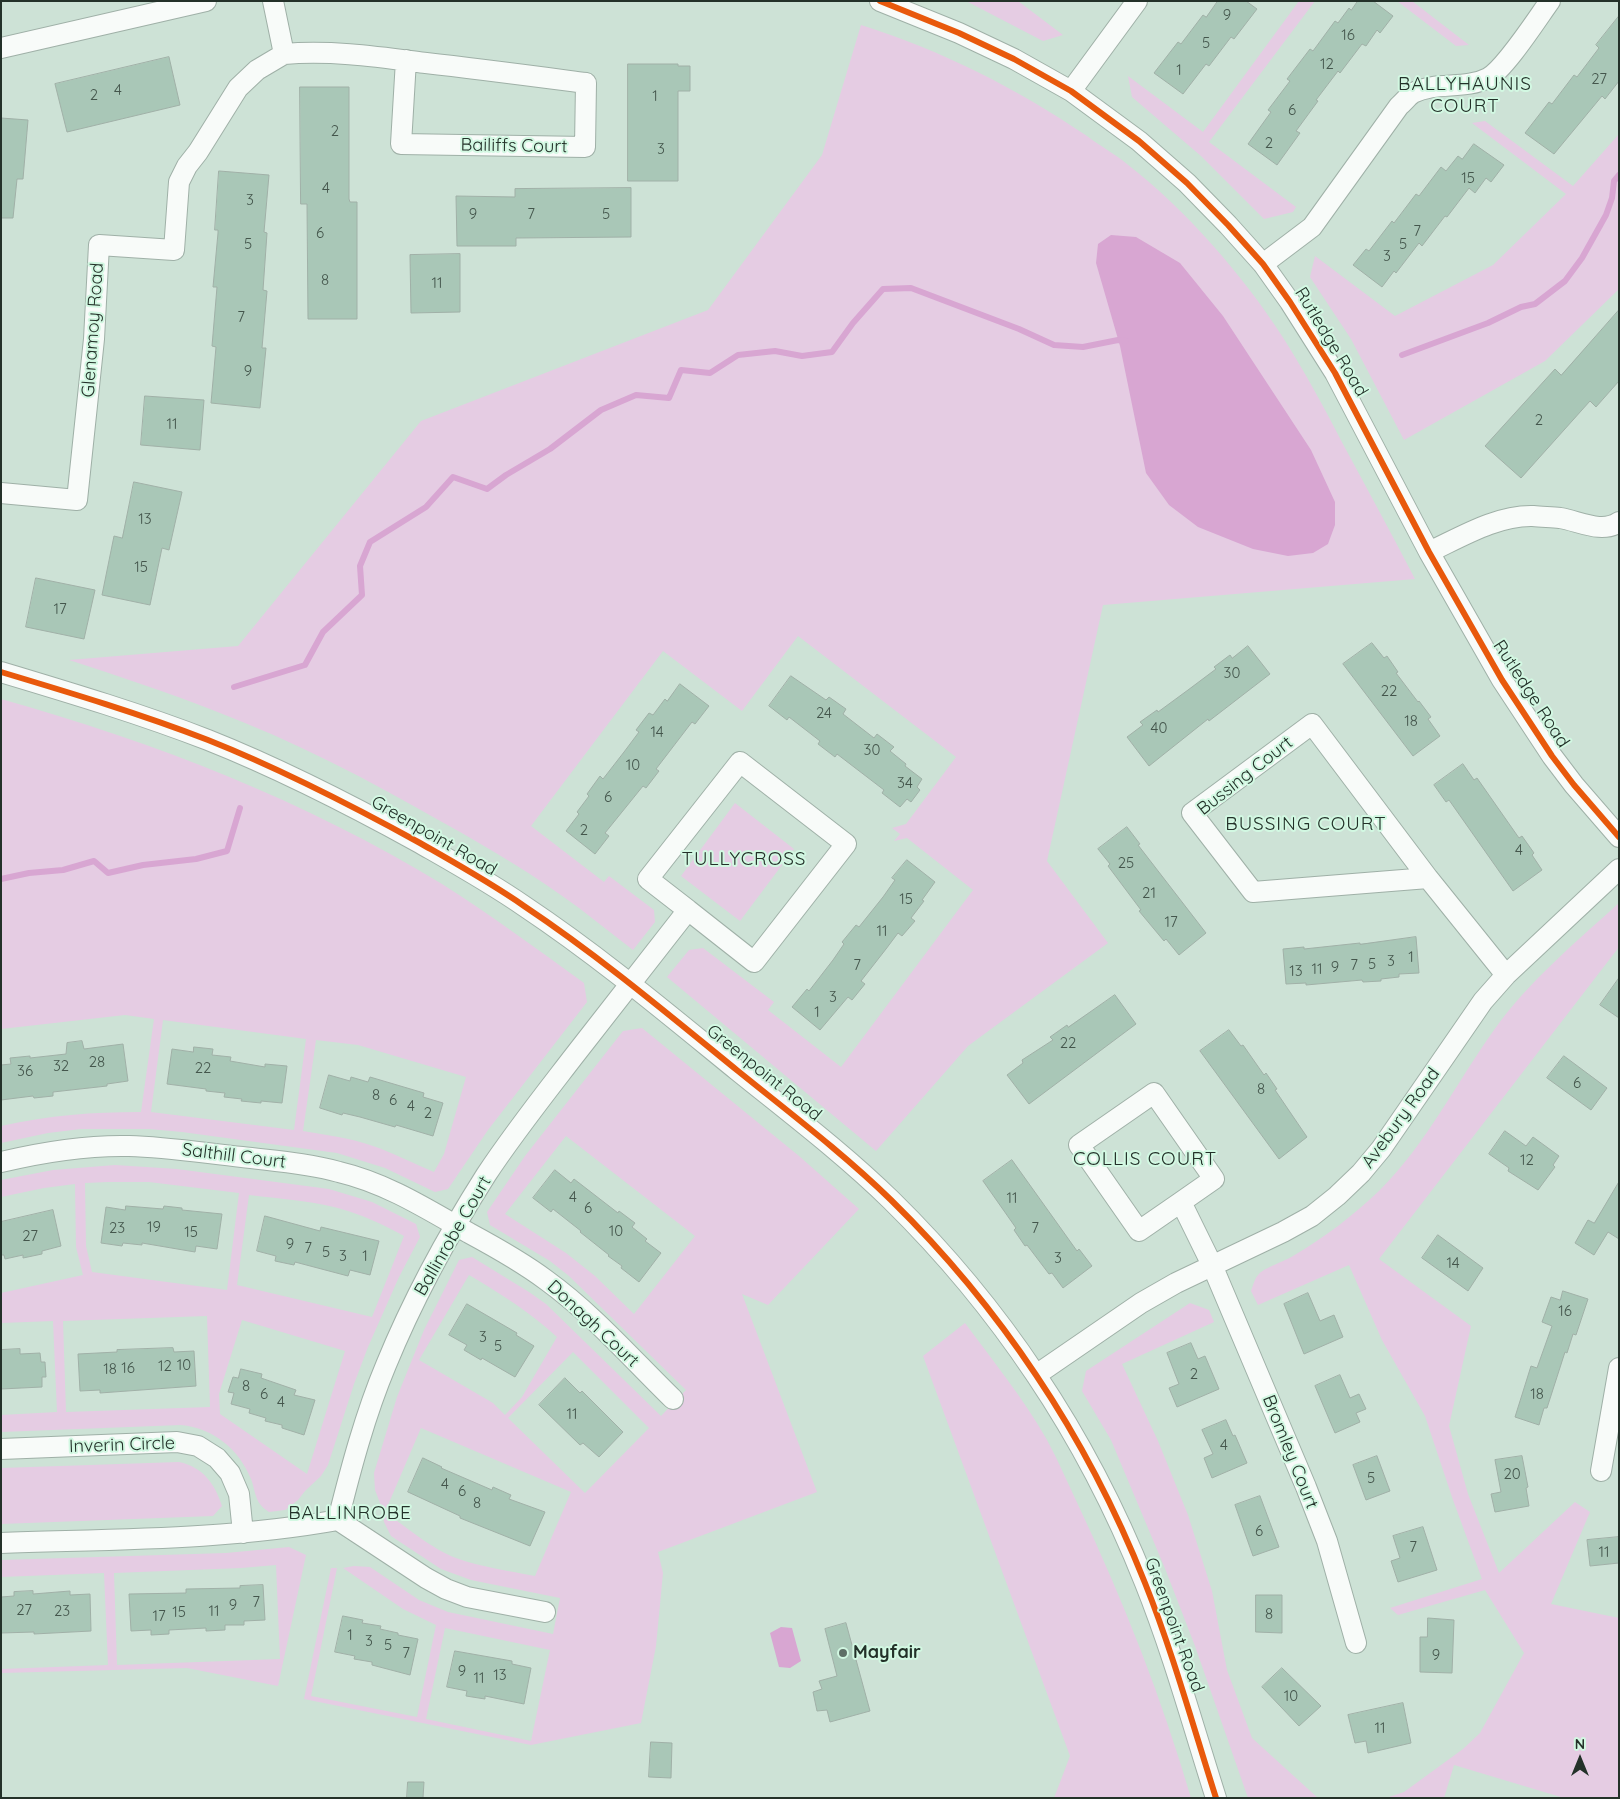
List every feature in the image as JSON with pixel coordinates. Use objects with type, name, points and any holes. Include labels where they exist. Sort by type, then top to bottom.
[{"type":"street","points":[[1,48],[206,1]]},
{"type":"street","points":[[273,1],[284,54]]},
{"type":"street","name":"Rutledge Road","points":[[880,1],[967,36],[1014,59],[1071,91],[1139,141],[1188,184],[1263,264],[1305,324],[1336,373],[1473,632],[1528,721],[1574,785],[1619,837]]},
{"type":"street","points":[[1071,91],[1137,1]]},
{"type":"street","points":[[1263,264],[1312,227],[1399,106],[1412,94],[1423,89],[1478,82],[1490,78],[1501,68],[1550,1]]},
{"type":"street","name":"Bailiffs Court","points":[[284,54],[311,52],[340,53],[406,60],[586,83],[585,147],[401,144],[406,60]]},
{"type":"street","name":"Glenamoy Road","points":[[1,493],[77,500],[94,339],[99,245],[174,250],[179,182],[187,166],[198,152],[238,88],[257,70],[284,54]]},
{"type":"street","points":[[1429,552],[1468,533],[1500,521],[1531,516],[1560,518],[1596,527],[1611,527],[1619,522]]},
{"type":"street","name":"Greenpoint Road","points":[[1,672],[129,711],[205,739],[294,777],[398,831],[520,903],[568,936],[630,984],[828,1144],[891,1200],[973,1290],[1036,1376],[1093,1471],[1124,1534],[1164,1635],[1216,1798]]},
{"type":"street","name":"Bussing Court","points":[[1428,878],[1253,892],[1192,813],[1312,724],[1428,878],[1506,975]]},
{"type":"street","points":[[740,762],[846,844],[754,962],[688,910],[648,879],[740,762]]},
{"type":"street","name":"Avebury Road","points":[[1036,1376],[1142,1303],[1176,1283],[1283,1232],[1312,1216],[1337,1196],[1361,1173],[1381,1149],[1468,1021],[1506,975],[1619,869]]},
{"type":"street","name":"Ballinrobe Court","points":[[338,1520],[354,1459],[385,1366],[429,1274],[456,1225],[521,1124],[688,910]]},
{"type":"street","points":[[1154,1093],[1214,1179],[1181,1202],[1139,1231],[1079,1145],[1154,1093]]},
{"type":"street","name":"Salthill Court","points":[[1,1162],[62,1150],[128,1146],[171,1149],[306,1166],[339,1172],[395,1192],[456,1225]]},
{"type":"street","points":[[1181,1202],[1212,1265]]},
{"type":"street","name":"Donagh Court","points":[[456,1225],[546,1279],[574,1302],[673,1399]]},
{"type":"street","name":"Bromley Court","points":[[1212,1265],[1327,1540],[1356,1643]]},
{"type":"street","points":[[1601,1471],[1619,1368]]},
{"type":"street","name":"Inverin Circle","points":[[1,1449],[177,1442],[198,1446],[217,1458],[230,1473],[239,1494],[243,1534]]},
{"type":"street","points":[[1,1543],[243,1534],[297,1528],[338,1520],[417,1573],[446,1589],[468,1596],[545,1612]]},
{"type":"shaded area","points":[[966,1],[1018,1],[1063,35],[1043,41]]},
{"type":"shaded area","points":[[1299,1],[1315,1],[1209,142],[1296,207],[1293,212],[1264,219],[1201,156],[1132,97],[1128,76],[1203,132]]},
{"type":"shaded area","points":[[1397,1],[1412,1],[1469,45],[1456,46]]},
{"type":"shaded area","points":[[861,25],[950,59],[1033,102],[1122,160],[1149,182],[1191,222],[1212,244],[1267,313],[1299,363],[1415,579],[1103,605],[1047,861],[1108,943],[968,1046],[876,1151],[667,977],[689,950],[703,948],[774,1002],[768,1010],[841,1067],[973,890],[907,838],[894,841],[900,834],[892,828],[906,824],[956,757],[798,636],[742,711],[663,651],[531,826],[604,882],[609,876],[654,910],[655,922],[633,950],[563,896],[495,852],[359,776],[274,735],[197,704],[69,660],[238,646],[421,421],[708,310],[822,155]]},
{"type":"shaded area","points":[[1485,121],[1573,186],[1619,134],[1619,289],[1545,361],[1404,440],[1351,339],[1310,277],[1315,256],[1395,316],[1493,265],[1566,194],[1472,123]]},
{"type":"shaded area","points":[[1111,235],[1136,237],[1180,263],[1223,316],[1311,450],[1335,502],[1335,525],[1328,544],[1313,553],[1288,556],[1253,549],[1198,527],[1169,505],[1146,473],[1120,346],[1096,263],[1098,244]]},
{"type":"shaded area","points":[[1,699],[116,734],[228,776],[337,826],[442,884],[514,932],[584,983],[587,1002],[488,1130],[448,1189],[435,1192],[385,1168],[337,1153],[182,1132],[149,1129],[81,1129],[48,1133],[1,1143],[1,1126],[71,1115],[141,1112],[154,1019],[125,1015],[1,1029]],"holes":[[[163,1020],[306,1039],[294,1130],[151,1112]],[[316,1040],[358,1045],[466,1077],[444,1154],[434,1172],[364,1143],[303,1131]]]},
{"type":"shaded area","points":[[735,803],[794,849],[740,921],[681,876]]},
{"type":"shaded area","points":[[1619,903],[1619,947],[1379,1259],[1471,1326],[1449,1426],[1468,1494],[1499,1573],[1575,1502],[1590,1512],[1551,1604],[1619,1618],[1619,1798],[1564,1798],[1454,1765],[1444,1798],[1386,1798],[1404,1792],[1463,1749],[1480,1733],[1524,1653],[1485,1590],[1398,1615],[1390,1608],[1482,1579],[1425,1416],[1382,1340],[1349,1265],[1258,1305],[1251,1291],[1256,1277],[1262,1272],[1316,1242],[1380,1190],[1397,1172],[1427,1133],[1480,1050],[1522,995],[1553,963]]},
{"type":"shaded area","points":[[642,1028],[799,1156],[859,1209],[768,1305],[742,1294],[817,1492],[658,1552],[663,1573],[656,1646],[641,1723],[531,1745],[304,1699],[331,1568],[337,1568],[311,1696],[417,1717],[436,1625],[403,1609],[343,1568],[354,1566],[370,1567],[419,1600],[448,1612],[553,1634],[560,1598],[471,1580],[441,1569],[391,1536],[384,1522],[382,1508],[375,1490],[374,1473],[397,1397],[424,1330],[459,1260],[472,1257],[546,1304],[661,1416],[686,1390],[569,1276],[550,1261],[490,1225],[487,1212],[525,1156],[623,1031]],"holes":[[[566,1136],[695,1236],[634,1314],[595,1276],[566,1253],[505,1214]],[[469,1275],[515,1304],[557,1337],[522,1397],[505,1415],[493,1403],[419,1360]],[[573,1352],[649,1428],[585,1493],[508,1418]],[[421,1428],[571,1492],[535,1576],[456,1558],[429,1543],[385,1512]],[[445,1628],[550,1650],[531,1741],[426,1719]]]},
{"type":"shaded area","points":[[115,1165],[177,1169],[329,1189],[372,1202],[416,1224],[420,1237],[399,1277],[368,1347],[328,1465],[321,1476],[298,1500],[285,1510],[269,1512],[263,1507],[257,1499],[252,1482],[240,1458],[214,1435],[204,1430],[181,1425],[1,1432],[1,1415],[57,1412],[53,1321],[1,1323],[1,1293],[83,1275],[76,1247],[75,1184],[1,1197],[1,1180],[53,1170]],"holes":[[[149,1182],[239,1193],[227,1290],[92,1272],[86,1246],[85,1183]],[[249,1195],[324,1205],[355,1213],[404,1236],[372,1317],[237,1285]],[[207,1316],[210,1407],[66,1412],[63,1321]],[[242,1320],[345,1351],[307,1474],[220,1414],[219,1394]]]},
{"type":"shaded area","points":[[1190,1303],[1209,1310],[1214,1322],[1122,1364],[1158,1441],[1188,1515],[1212,1591],[1227,1670],[1252,1738],[1318,1798],[1248,1798],[1195,1646],[1166,1571],[1111,1440],[1082,1391],[1086,1371]]},
{"type":"shaded area","points":[[965,1323],[1008,1380],[1047,1440],[1060,1465],[1112,1579],[1141,1651],[1168,1724],[1191,1798],[1054,1798],[1070,1756],[923,1356]]},
{"type":"shaded area","points":[[179,1462],[201,1472],[212,1484],[222,1506],[213,1516],[1,1524],[1,1468]]},
{"type":"shaded area","points":[[289,1547],[306,1555],[278,1686],[187,1668],[1,1673],[1,1669],[108,1665],[104,1573],[1,1577],[1,1560],[226,1553]],"holes":[[[276,1565],[280,1659],[117,1665],[114,1573]]]},
{"type":"shaded area","points":[[781,1627],[792,1628],[801,1661],[790,1668],[779,1667],[770,1633]]},
{"type":"building","points":[[1218,1],[1246,1],[1257,9],[1234,39],[1231,37],[1209,66],[1206,64],[1183,94],[1154,73],[1178,42],[1181,44],[1203,15],[1206,17]]},
{"type":"building","points":[[1358,1],[1373,1],[1393,16],[1380,33],[1377,30],[1366,46],[1362,44],[1340,73],[1338,71],[1316,100],[1318,101],[1296,131],[1300,133],[1277,165],[1248,144],[1271,112],[1268,110],[1290,81],[1287,79],[1310,49],[1313,51],[1335,21],[1338,23],[1349,8],[1351,10]]},
{"type":"building","points":[[1619,16],[1619,81],[1605,99],[1602,96],[1554,154],[1525,133],[1549,102],[1552,104],[1574,75],[1577,77],[1599,48],[1596,45]]},
{"type":"building","points":[[169,57],[180,105],[67,132],[55,84]]},
{"type":"building","points":[[628,64],[678,64],[678,66],[690,66],[690,91],[678,91],[678,181],[628,181]]},
{"type":"building","points":[[300,87],[349,87],[349,199],[350,202],[357,202],[357,319],[308,319],[307,204],[301,204]]},
{"type":"building","points":[[1,118],[28,120],[23,179],[17,179],[13,218],[1,218]]},
{"type":"building","points":[[1474,144],[1504,165],[1491,182],[1486,178],[1475,193],[1469,188],[1422,246],[1419,243],[1396,273],[1394,271],[1382,287],[1353,265],[1366,249],[1369,251],[1392,221],[1394,223],[1416,194],[1419,196],[1441,167],[1446,171],[1458,156],[1462,159]]},
{"type":"building","points":[[219,171],[269,175],[264,232],[267,233],[263,290],[267,291],[262,348],[266,348],[260,408],[211,403],[216,347],[212,346],[217,287],[213,287],[218,233],[218,230],[215,230]]},
{"type":"building","points":[[631,188],[631,237],[516,238],[516,246],[457,246],[456,196],[515,197],[515,189]]},
{"type":"building","points":[[460,254],[460,312],[411,313],[410,255]]},
{"type":"building","points":[[1619,310],[1619,381],[1596,407],[1590,401],[1521,478],[1485,446],[1555,369],[1561,375]]},
{"type":"building","points":[[145,396],[204,400],[200,450],[141,445]]},
{"type":"building","points":[[134,482],[182,492],[169,550],[162,548],[150,605],[102,595],[114,536],[122,538]]},
{"type":"building","points":[[36,578],[95,590],[84,639],[26,627]]},
{"type":"building","points":[[1372,643],[1384,658],[1387,656],[1398,672],[1396,673],[1431,717],[1428,719],[1440,736],[1413,756],[1343,664]]},
{"type":"building","points":[[1248,646],[1270,674],[1209,721],[1208,719],[1149,766],[1127,737],[1143,725],[1140,722],[1157,710],[1158,712],[1188,690],[1216,669],[1214,667],[1230,655],[1232,658]]},
{"type":"building","points":[[791,676],[826,700],[829,697],[846,709],[843,714],[874,738],[877,734],[894,747],[890,751],[922,779],[917,787],[920,790],[911,802],[907,799],[900,807],[882,793],[884,790],[837,754],[835,757],[818,744],[820,741],[789,717],[787,720],[769,706]]},
{"type":"building","points":[[680,684],[709,706],[695,724],[692,722],[656,769],[659,771],[646,788],[643,786],[605,833],[609,836],[595,854],[566,831],[579,814],[577,812],[600,776],[603,779],[639,732],[636,730],[649,713],[653,715]]},
{"type":"building","points":[[1463,764],[1474,780],[1477,778],[1519,838],[1522,836],[1534,853],[1532,855],[1542,870],[1513,891],[1449,800],[1446,802],[1434,785]]},
{"type":"building","points":[[1127,827],[1140,844],[1138,845],[1206,933],[1179,955],[1166,939],[1164,941],[1139,911],[1141,910],[1108,866],[1110,864],[1098,849]]},
{"type":"building","points":[[907,860],[935,882],[911,918],[915,921],[902,936],[898,933],[861,981],[865,984],[852,1000],[848,997],[820,1030],[792,1007],[807,989],[809,991],[833,960],[844,944],[842,942],[856,925],[859,927],[883,897],[895,880],[892,878]]},
{"type":"building","points":[[1416,937],[1419,973],[1399,974],[1399,977],[1381,979],[1381,981],[1363,982],[1362,980],[1306,985],[1306,983],[1286,984],[1283,949],[1360,944]]},
{"type":"building","points":[[1619,978],[1619,1018],[1600,1005]]},
{"type":"building","points":[[1115,995],[1136,1024],[1029,1104],[1007,1075],[1023,1063],[1022,1060],[1053,1040],[1050,1037]]},
{"type":"building","points":[[1229,1030],[1241,1046],[1243,1045],[1264,1075],[1266,1073],[1277,1089],[1275,1090],[1307,1137],[1279,1159],[1200,1051]]},
{"type":"building","points":[[82,1041],[84,1049],[123,1044],[128,1081],[107,1084],[107,1086],[53,1092],[53,1096],[34,1098],[33,1096],[1,1100],[1,1065],[11,1064],[10,1058],[66,1054],[67,1043]]},
{"type":"building","points":[[194,1047],[213,1049],[212,1055],[231,1057],[230,1061],[265,1067],[265,1064],[287,1066],[282,1103],[241,1101],[242,1099],[224,1097],[225,1093],[167,1084],[172,1049],[193,1052]]},
{"type":"building","points":[[1564,1056],[1607,1088],[1591,1110],[1547,1078]]},
{"type":"building","points":[[329,1075],[350,1081],[351,1077],[368,1082],[370,1077],[424,1093],[423,1097],[443,1103],[433,1136],[396,1125],[395,1127],[320,1108]]},
{"type":"building","points":[[1505,1131],[1526,1146],[1533,1137],[1559,1156],[1553,1165],[1555,1167],[1538,1190],[1508,1171],[1509,1168],[1489,1154]]},
{"type":"building","points":[[1012,1160],[1077,1251],[1079,1249],[1092,1266],[1063,1288],[1052,1273],[1049,1274],[1027,1245],[1025,1246],[1014,1230],[1016,1228],[983,1181]]},
{"type":"building","points":[[555,1170],[571,1183],[574,1179],[618,1213],[619,1211],[635,1223],[632,1227],[647,1239],[645,1241],[661,1253],[639,1282],[581,1231],[553,1209],[551,1212],[533,1198]]},
{"type":"building","points":[[1619,1182],[1619,1239],[1608,1232],[1594,1255],[1575,1243],[1588,1220],[1594,1223]]},
{"type":"building","points":[[126,1206],[163,1209],[164,1206],[182,1208],[182,1210],[222,1214],[217,1249],[196,1246],[195,1252],[142,1243],[142,1245],[123,1243],[122,1246],[101,1243],[106,1207],[125,1210]]},
{"type":"building","points":[[53,1210],[61,1246],[42,1251],[42,1254],[23,1258],[23,1255],[5,1259],[4,1255],[1,1255],[1,1222]]},
{"type":"building","points":[[265,1216],[320,1231],[321,1227],[379,1241],[370,1275],[350,1270],[348,1276],[295,1262],[294,1265],[275,1261],[276,1256],[257,1251]]},
{"type":"building","points":[[1438,1235],[1483,1268],[1468,1291],[1422,1258]]},
{"type":"building","points":[[1563,1291],[1588,1299],[1576,1335],[1573,1334],[1567,1353],[1565,1352],[1547,1408],[1544,1408],[1539,1425],[1515,1417],[1531,1366],[1537,1368],[1552,1326],[1542,1322],[1551,1297],[1560,1300]]},
{"type":"building","points":[[1308,1293],[1320,1321],[1334,1315],[1343,1337],[1304,1354],[1284,1304]]},
{"type":"building","points":[[467,1304],[517,1333],[516,1335],[534,1346],[515,1377],[464,1350],[467,1345],[449,1335]]},
{"type":"building","points":[[1191,1343],[1198,1359],[1205,1356],[1219,1389],[1177,1407],[1169,1388],[1179,1384],[1167,1353]]},
{"type":"building","points":[[173,1348],[174,1352],[194,1351],[196,1386],[100,1393],[100,1390],[80,1391],[78,1354],[117,1352],[117,1350]]},
{"type":"building","points":[[20,1349],[20,1354],[40,1353],[41,1362],[45,1362],[46,1377],[42,1377],[42,1387],[1,1389],[1,1350]]},
{"type":"building","points":[[241,1369],[262,1374],[261,1378],[296,1390],[294,1395],[315,1400],[304,1435],[282,1428],[282,1425],[265,1421],[266,1418],[249,1413],[250,1409],[231,1404],[234,1393],[228,1392],[233,1377],[238,1378]]},
{"type":"building","points":[[1340,1375],[1350,1398],[1359,1394],[1366,1409],[1356,1413],[1360,1422],[1335,1433],[1315,1386]]},
{"type":"building","points":[[565,1378],[580,1393],[582,1391],[623,1432],[599,1457],[583,1443],[580,1445],[539,1405]]},
{"type":"building","points":[[1226,1420],[1233,1436],[1235,1435],[1247,1463],[1212,1478],[1204,1458],[1213,1454],[1202,1430]]},
{"type":"building","points":[[1377,1456],[1390,1491],[1366,1500],[1353,1465]]},
{"type":"building","points":[[1522,1456],[1528,1487],[1526,1488],[1529,1506],[1495,1512],[1491,1494],[1501,1492],[1495,1460]]},
{"type":"building","points":[[423,1458],[492,1490],[493,1487],[511,1495],[509,1499],[545,1512],[530,1546],[460,1518],[460,1516],[408,1492]]},
{"type":"building","points":[[1260,1496],[1279,1547],[1253,1556],[1235,1505]]},
{"type":"building","points":[[1423,1527],[1437,1570],[1398,1582],[1391,1561],[1400,1558],[1393,1536]]},
{"type":"building","points":[[1619,1537],[1619,1563],[1590,1566],[1587,1540]]},
{"type":"building","points":[[263,1585],[265,1620],[244,1621],[244,1625],[225,1625],[225,1630],[206,1631],[206,1628],[169,1630],[169,1634],[151,1635],[151,1630],[131,1631],[129,1594],[186,1593],[186,1589],[240,1588],[240,1586]]},
{"type":"building","points":[[33,1591],[33,1594],[70,1591],[70,1595],[90,1594],[91,1631],[34,1634],[34,1632],[1,1633],[1,1597],[14,1596],[14,1592]]},
{"type":"building","points":[[1256,1595],[1282,1595],[1282,1633],[1256,1632]]},
{"type":"building","points":[[343,1616],[363,1620],[362,1623],[381,1626],[380,1629],[398,1633],[398,1635],[418,1639],[410,1675],[372,1665],[372,1662],[354,1659],[355,1656],[335,1652]]},
{"type":"building","points":[[1428,1618],[1454,1620],[1452,1673],[1420,1672],[1420,1637],[1427,1637]]},
{"type":"building","name":"Mayfair","points":[[846,1623],[870,1711],[830,1722],[827,1710],[817,1711],[813,1692],[822,1689],[819,1681],[837,1676],[825,1629]]},
{"type":"building","points":[[455,1651],[512,1661],[512,1664],[531,1668],[524,1704],[485,1696],[485,1699],[466,1696],[467,1691],[447,1687]]},
{"type":"building","points":[[1282,1668],[1321,1706],[1299,1726],[1262,1687]]},
{"type":"building","points":[[1403,1703],[1411,1743],[1368,1753],[1366,1741],[1355,1743],[1348,1715]]},
{"type":"building","points":[[651,1742],[672,1743],[671,1778],[649,1777]]},
{"type":"building","points":[[408,1782],[424,1782],[423,1798],[407,1798]]},
{"type":"waterway","points":[[1402,355],[1488,323],[1521,307],[1535,304],[1565,281],[1582,258],[1606,215],[1612,198],[1614,181],[1619,175]]},
{"type":"waterway","points":[[234,687],[305,665],[323,632],[362,595],[360,566],[370,542],[426,507],[453,477],[487,489],[506,475],[550,449],[601,410],[636,395],[669,398],[681,370],[710,373],[738,355],[775,351],[802,356],[832,352],[853,323],[883,289],[911,288],[1019,329],[1054,345],[1083,347],[1118,340],[1126,341]]},
{"type":"waterway","points":[[1,879],[29,873],[63,870],[94,861],[108,873],[143,865],[196,859],[227,851],[240,808]]},
{"type":"cycle path","points":[[880,1],[959,33],[1014,59],[1071,91],[1139,141],[1187,183],[1263,264],[1290,302],[1335,373],[1429,552],[1502,680],[1552,756],[1574,785],[1619,837]]},
{"type":"cycle path","points":[[1,672],[183,730],[235,751],[342,801],[486,881],[552,925],[606,965],[855,1166],[931,1241],[986,1306],[1036,1375],[1082,1450],[1122,1529],[1145,1583],[1174,1663],[1216,1798]]},
{"type":"place","name":"Mayfair","points":[[843,1653]]},
{"type":"district","name":"BALLYHAUNIS COURT","points":[[1465,95]]},
{"type":"district","name":"BUSSING COURT","points":[[1306,824]]},
{"type":"district","name":"TULLYCROSS","points":[[744,859]]},
{"type":"district","name":"COLLIS COURT","points":[[1145,1159]]},
{"type":"district","name":"BALLINROBE","points":[[350,1513]]}]
